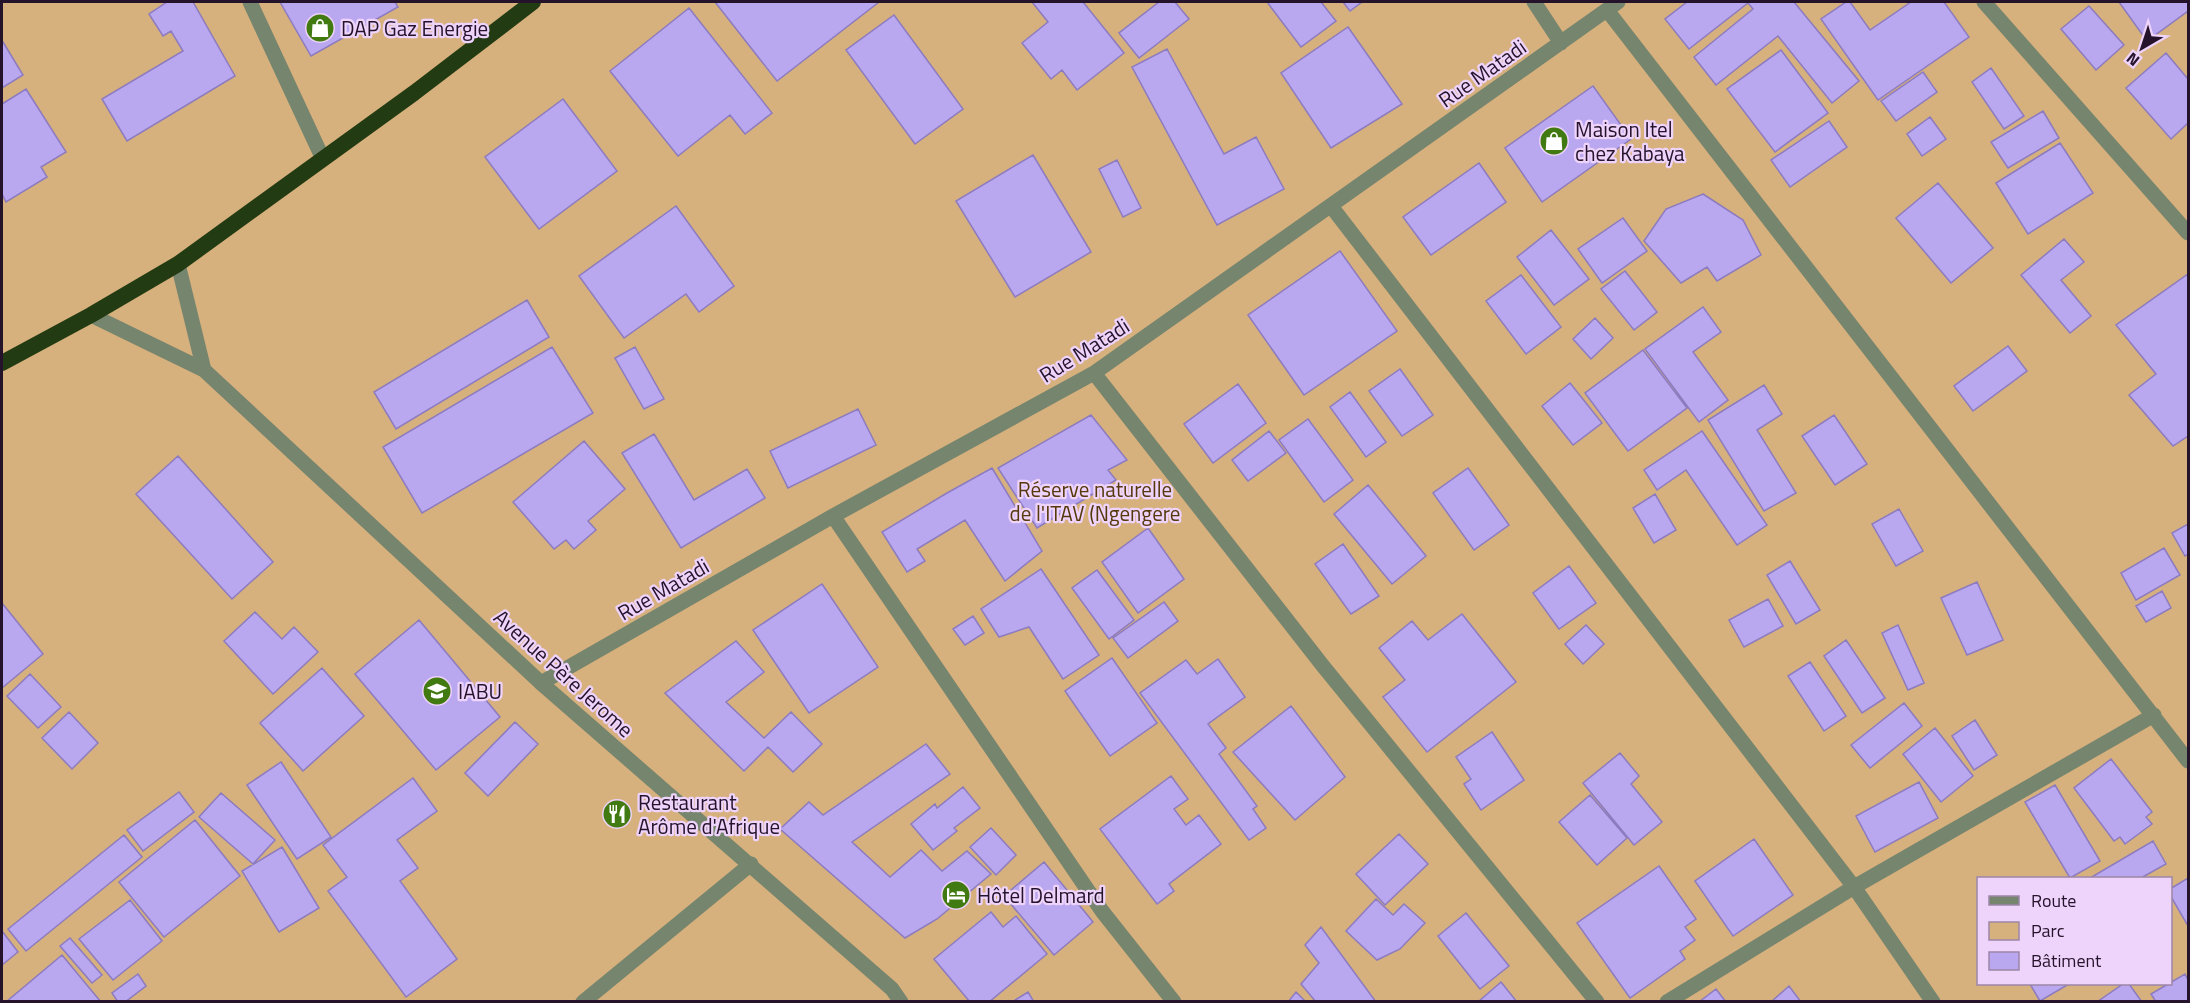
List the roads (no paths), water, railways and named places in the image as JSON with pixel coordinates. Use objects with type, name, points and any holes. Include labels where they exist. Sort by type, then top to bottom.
[{"type":"highway","points":[[2,363],[178,264],[414,93],[533,2]]},
{"type":"street","points":[[250,2],[323,159]]},
{"type":"street","points":[[1534,2],[1561,43]]},
{"type":"street","points":[[1984,2],[2188,233]]},
{"type":"street","points":[[1612,6],[2188,761]]},
{"type":"street","name":"Rue Matadi","points":[[541,683],[833,516],[1094,373],[1612,6]]},
{"type":"street","points":[[1331,206],[1854,887],[1933,1002]]},
{"type":"street","points":[[178,264],[204,370]]},
{"type":"street","name":"Avenue Père Jerome","points":[[91,315],[204,370],[541,683],[751,864],[892,989],[901,1002]]},
{"type":"street","points":[[1094,373],[1323,666],[1597,1002]]},
{"type":"street","points":[[833,516],[1102,911],[1174,1002]]},
{"type":"street","points":[[1667,1002],[1854,887],[2154,715]]},
{"type":"street","points":[[583,1002],[751,864]]},
{"type":"place","name":"DAP Gaz Energie","points":[[320,28]]},
{"type":"place","name":"Maison Itel chez Kabaya","points":[[1554,141]]},
{"type":"place","name":"IABU","points":[[437,691]]},
{"type":"place","name":"Restaurant Arôme d'Afrique","points":[[617,814]]},
{"type":"place","name":"Hôtel Delmard","points":[[956,895]]},
{"type":"park label","name":"Réserve naturelle de l'ITAV (Ngengere","points":[[1095,501]]}]
